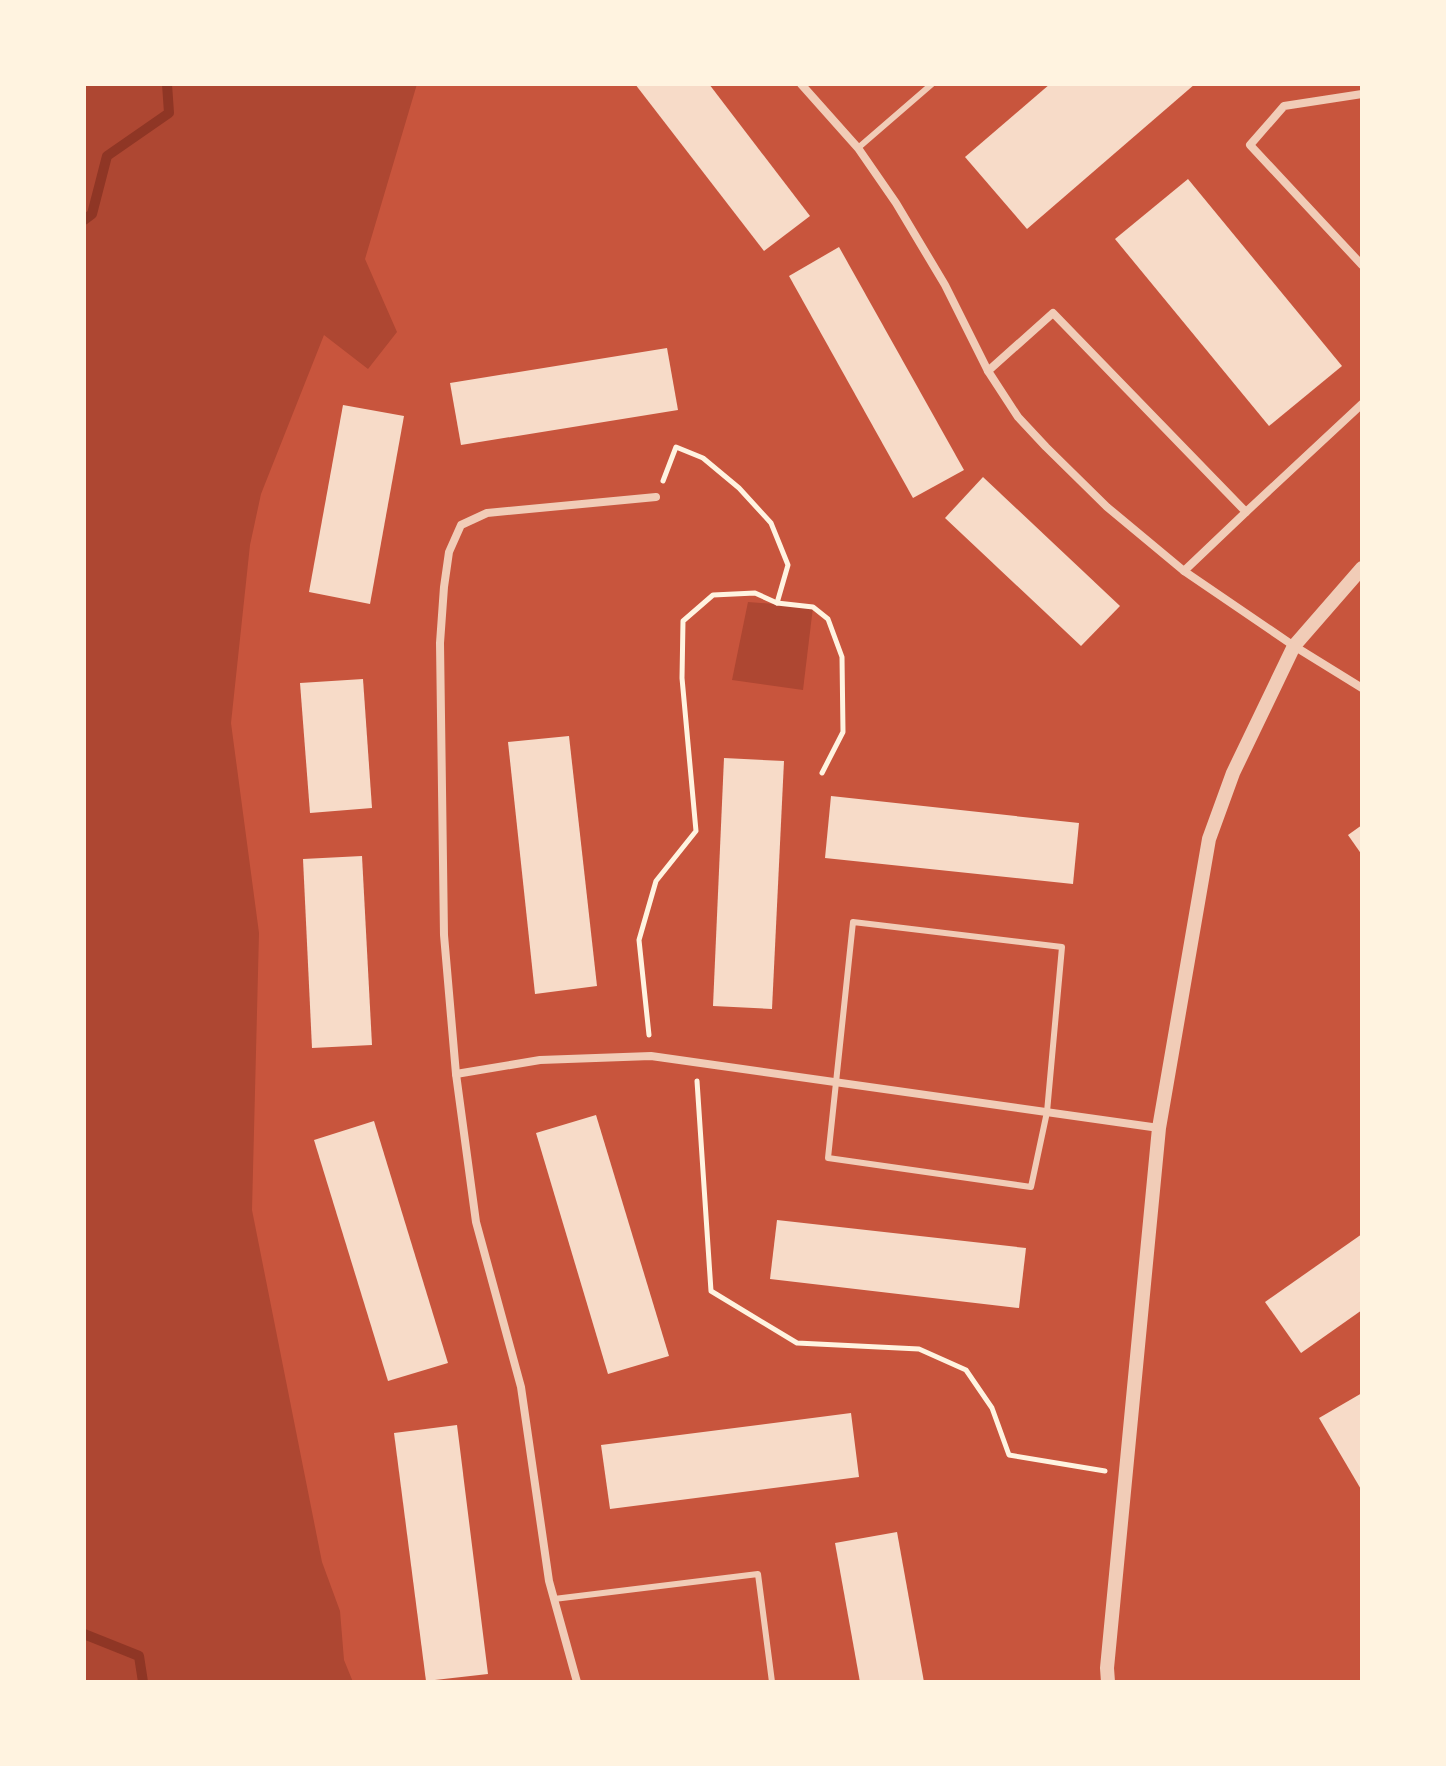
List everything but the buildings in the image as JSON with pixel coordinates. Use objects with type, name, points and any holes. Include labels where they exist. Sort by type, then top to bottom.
[{"type":"street","points":[[801,84],[858,148],[896,203],[945,285],[988,371],[1018,417],[1107,507],[1184,571],[1362,688]]},
{"type":"street","points":[[1362,94],[1284,106],[1250,145],[1362,265]]},
{"type":"street","points":[[988,371],[1053,313],[1246,512]]},
{"type":"street","points":[[1184,571],[1362,404]]},
{"type":"street","points":[[577,1682],[554,1599],[521,1387],[476,1222],[456,1074],[444,935],[440,643],[449,552],[461,525],[487,513],[656,497]]},
{"type":"street","points":[[1108,1682],[1159,1128],[1209,839],[1233,773],[1294,646],[1362,568]]},
{"type":"street","points":[[456,1074],[540,1060],[651,1056],[1159,1128]]},
{"type":"lane","points":[[858,148],[932,84]]},
{"type":"lane","points":[[853,922],[1062,947],[1047,1112],[1031,1187],[828,1158],[853,922]]},
{"type":"lane","points":[[554,1599],[758,1574],[772,1682]]},
{"type":"path","points":[[656,497],[676,447],[703,458],[739,488],[771,523],[788,565],[777,603]]},
{"type":"path","points":[[651,1056],[639,940],[656,881],[696,831],[682,678],[683,621],[713,595],[755,593],[777,603],[813,607],[828,619],[842,657],[843,732],[822,773]]},
{"type":"path","points":[[695,1062],[711,1291],[797,1343],[919,1349],[966,1370],[992,1408],[1009,1455],[1126,1474]]},
{"type":"shaded area","points":[[84,84],[417,84],[365,259],[397,332],[368,369],[324,335],[261,494],[250,545],[231,723],[259,933],[252,1210],[322,1562],[340,1611],[344,1660],[353,1682],[84,1682]]},
{"type":"shaded area","points":[[748,602],[813,607],[803,690],[732,680]]},
{"type":"waterway","points":[[84,220],[92,214],[107,156],[169,113],[167,84]]},
{"type":"waterway","points":[[84,1634],[139,1656],[143,1682]]}]
